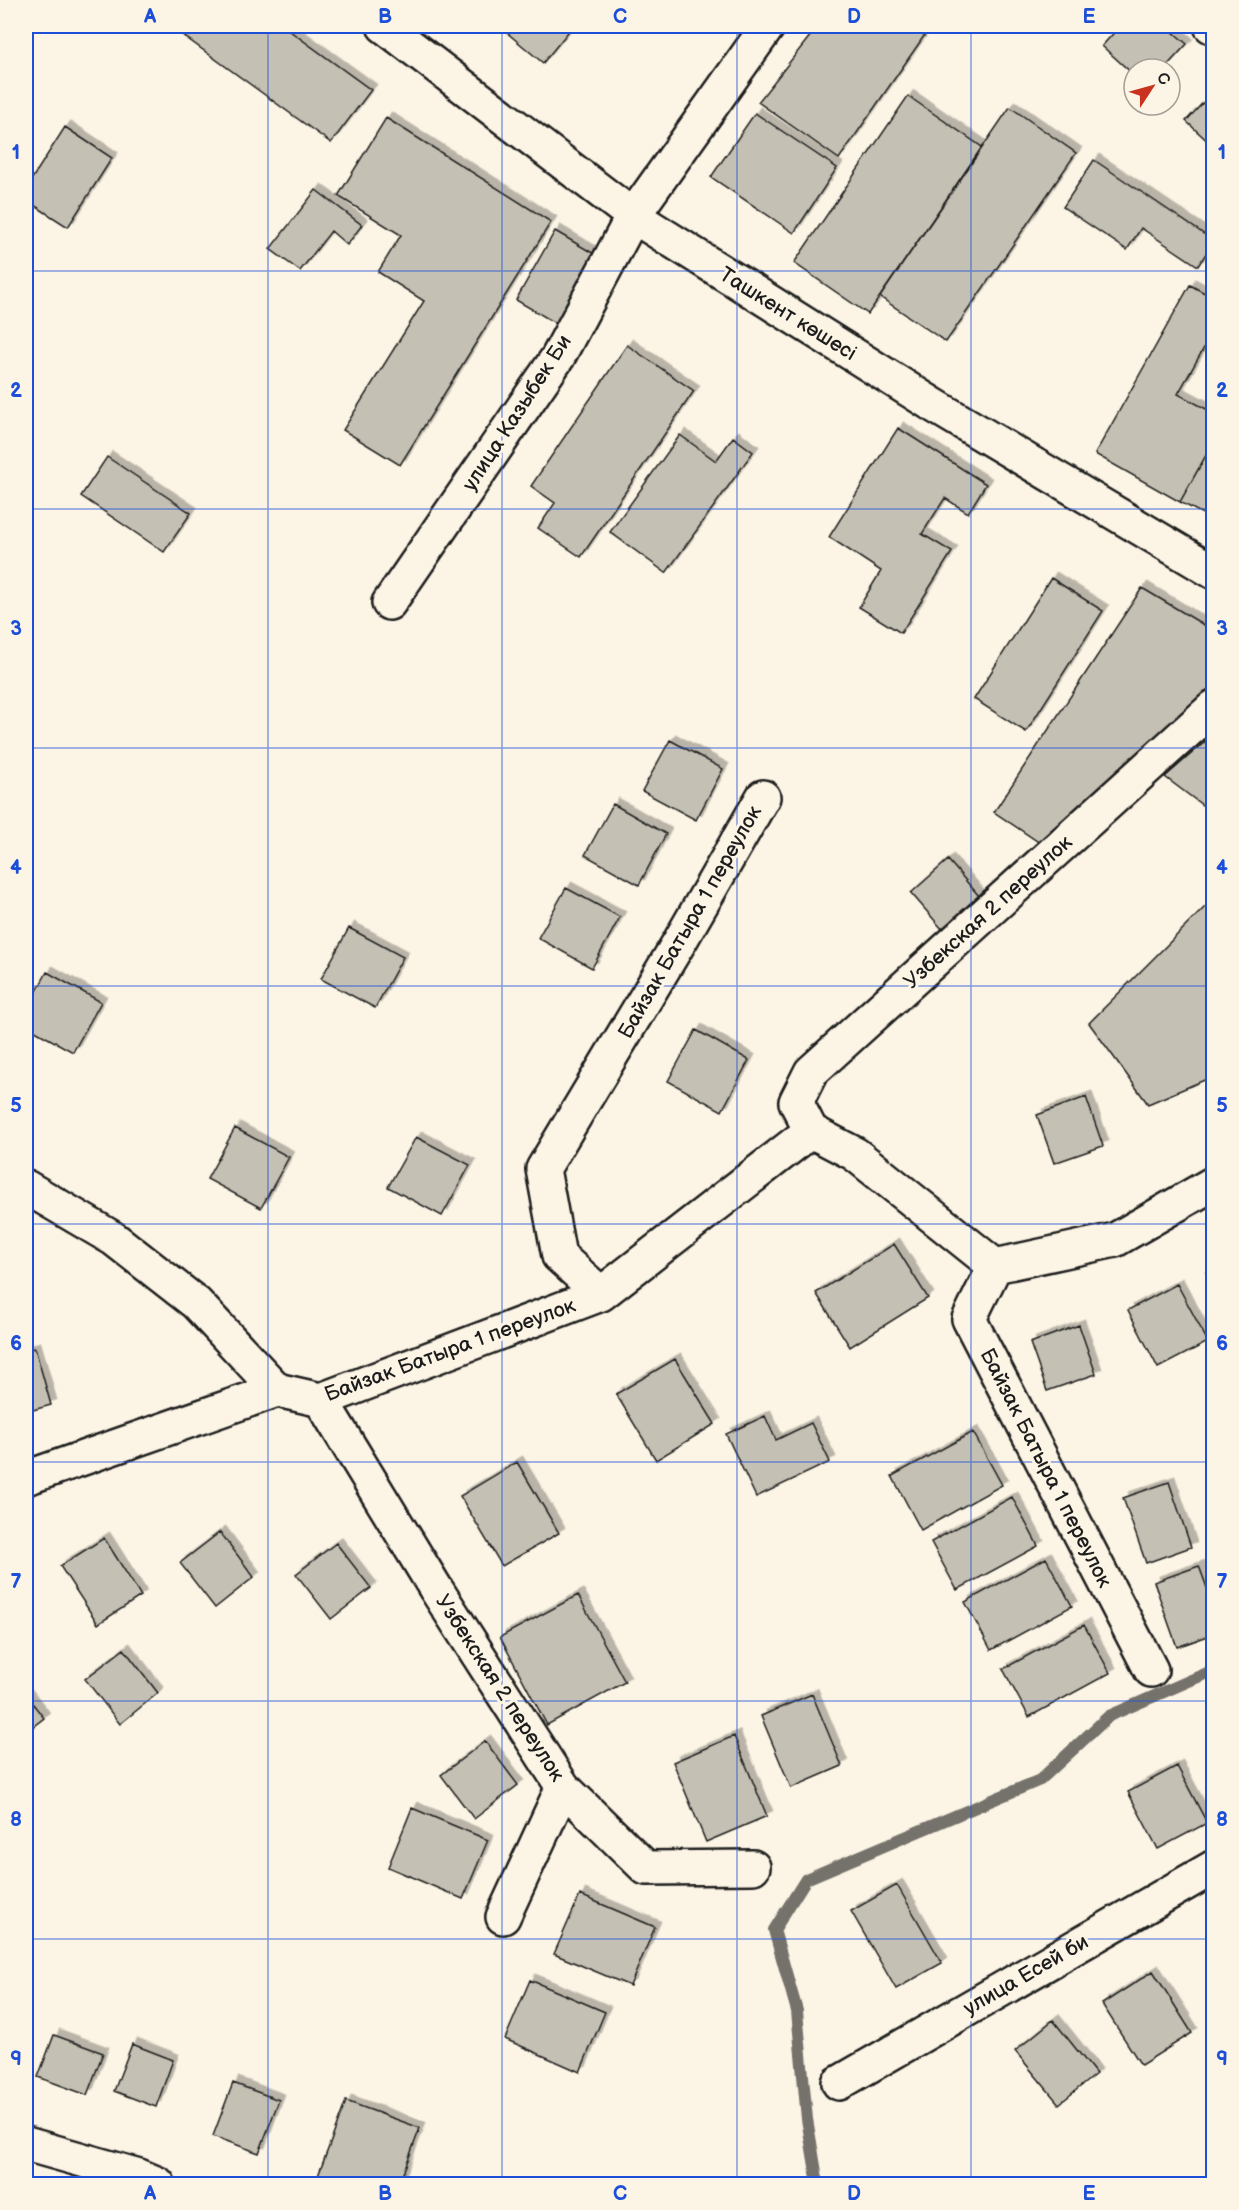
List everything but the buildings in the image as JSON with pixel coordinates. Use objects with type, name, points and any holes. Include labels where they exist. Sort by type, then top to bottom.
[{"type":"street","name":"Ташкент көшесі","points":[[384,26],[633,216],[935,406],[1214,572]]},
{"type":"street","name":"улица Казыбек Би","points":[[389,603],[558,357],[633,216],[768,26]]},
{"type":"street","name":"Узбекская 2 переулок","points":[[811,1131],[796,1102],[811,1072],[1214,707]]},
{"type":"street","name":"Байзак Батыра 1 переулок","points":[[600,1294],[559,1256],[543,1168],[680,941],[763,796]]},
{"type":"street","points":[[811,1131],[855,1154],[995,1266],[1115,1240],[1214,1183]]},
{"type":"street","name":"Байзак Батыра 1 переулок","points":[[277,1390],[321,1400],[600,1294],[811,1131]]},
{"type":"street","points":[[26,1186],[114,1239],[196,1303],[277,1390],[26,1478]]},
{"type":"street","name":"Байзак Батыра 1 переулок","points":[[995,1266],[969,1319],[1151,1670]]},
{"type":"street","name":"Узбекская 2 переулок","points":[[321,1400],[436,1589],[563,1787],[646,1868],[753,1867]]},
{"type":"street","points":[[503,1917],[563,1787]]},
{"type":"street","name":"улица Есей би","points":[[838,2083],[1214,1867]]},
{"type":"street","points":[[26,2144],[144,2182]]},
{"type":"waterway","points":[[818,2184],[807,2119],[797,2011],[774,1930],[806,1879],[1040,1780],[1109,1716],[1214,1670]]}]
